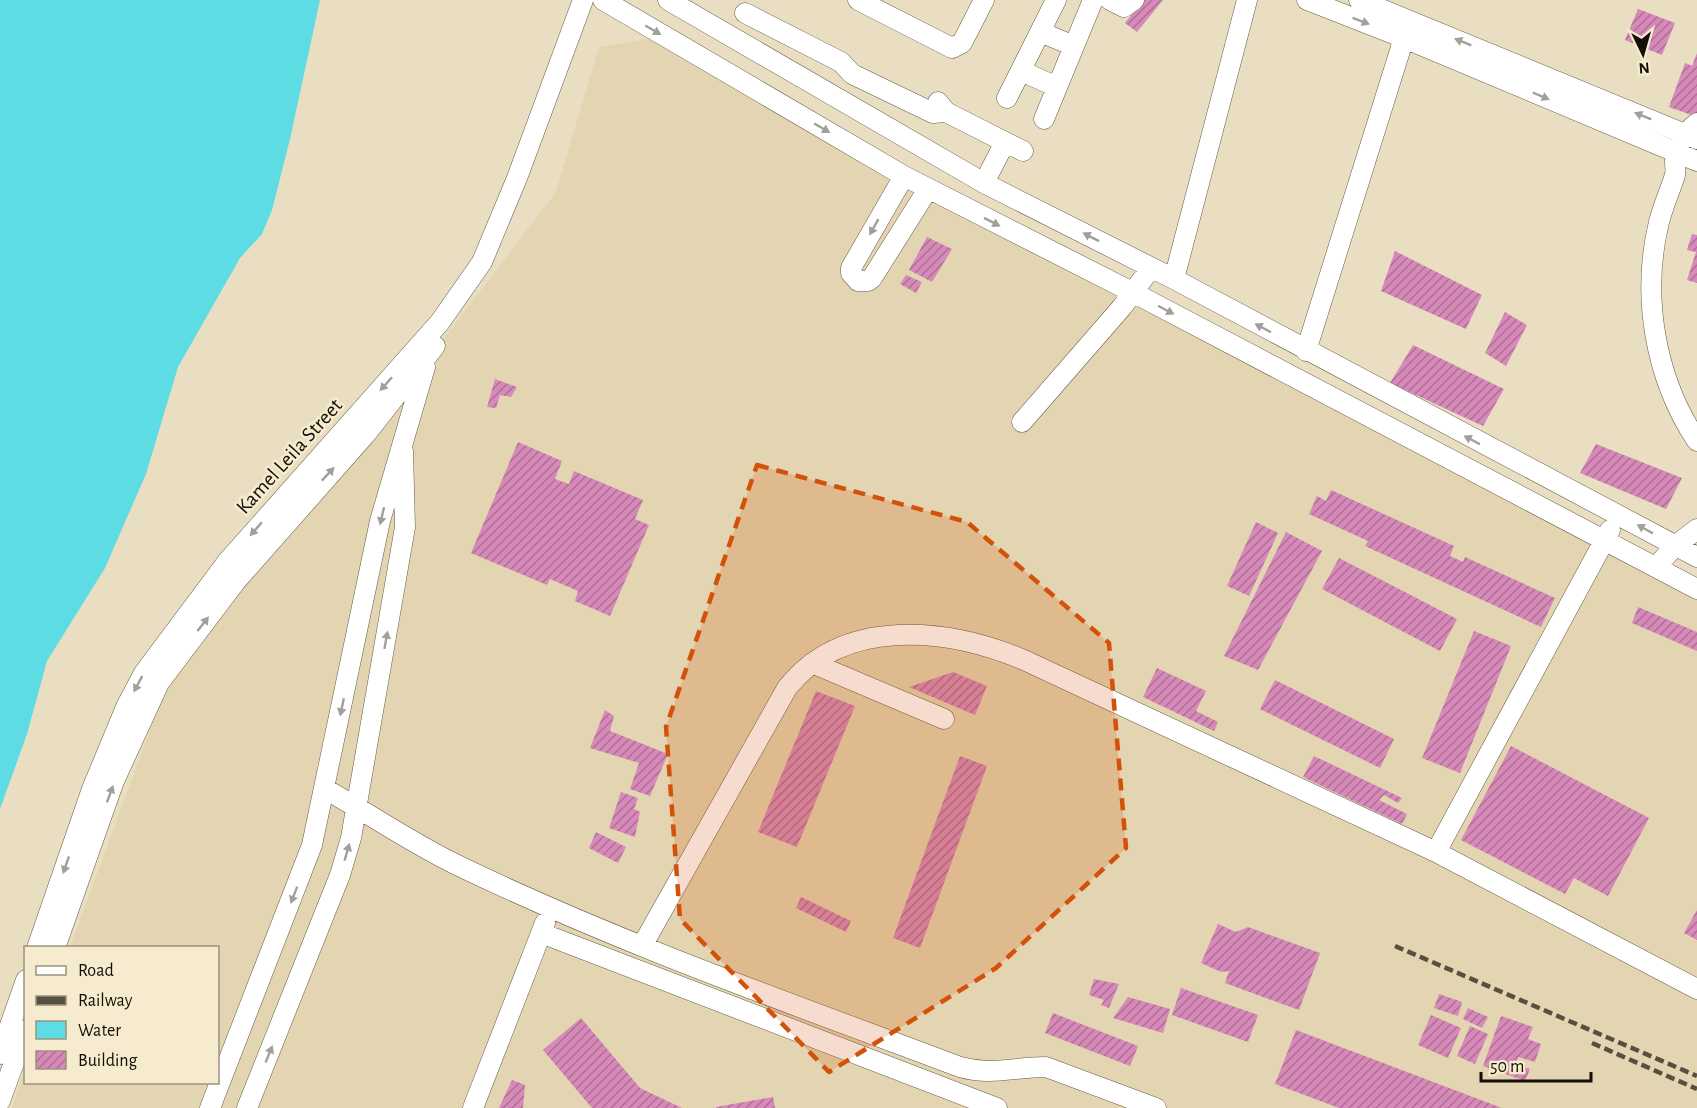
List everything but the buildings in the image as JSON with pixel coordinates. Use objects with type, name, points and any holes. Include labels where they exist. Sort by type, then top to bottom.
[{"type":"street","name":"Kamel Leila Street","points":[[38,946],[92,789],[126,707],[144,673],[227,562],[440,322],[482,262],[517,178],[583,0]]},
{"type":"street","name":"Kamel Leila Street","points":[[56,946],[114,781],[159,683],[236,581],[365,435],[481,285],[498,254],[548,129],[592,0]]},
{"type":"street","points":[[603,0],[928,189],[1134,293],[1689,585],[1697,567]]},
{"type":"street","points":[[668,0],[975,178],[1174,279],[1697,557]]},
{"type":"street","points":[[858,0],[952,48],[962,43],[984,0]]},
{"type":"street","points":[[1007,98],[1056,0]]},
{"type":"street","points":[[1044,119],[1093,0]]},
{"type":"street","points":[[1110,0],[1124,7],[1134,0]]},
{"type":"street","points":[[1174,279],[1247,0]]},
{"type":"street","points":[[1307,0],[1407,29],[1693,132],[1688,159],[1659,223],[1652,267],[1652,303],[1656,339],[1668,382],[1697,441]]},
{"type":"street","points":[[1359,0],[1407,29],[1688,159]]},
{"type":"street","points":[[744,13],[841,62],[852,74],[933,113],[946,112],[1023,151]]},
{"type":"street","points":[[1296,378],[1292,360],[1308,352],[1407,29]]},
{"type":"street","points":[[1041,32],[1074,46]]},
{"type":"street","points":[[1021,70],[1057,87]]},
{"type":"street","points":[[951,200],[975,178],[1005,142]]},
{"type":"street","points":[[904,176],[851,268],[851,273],[858,281],[868,281],[872,278],[928,189]]},
{"type":"street","points":[[1019,235],[1034,208]]},
{"type":"street","points":[[1022,422],[1134,293],[1151,268]]},
{"type":"street","points":[[210,1108],[306,864],[325,789],[380,521],[428,355],[440,322]]},
{"type":"street","points":[[1353,409],[1367,383]]},
{"type":"street","points":[[247,1108],[340,875],[357,807],[405,527],[403,439]]},
{"type":"street","points":[[1484,478],[1498,453]]},
{"type":"street","points":[[1436,852],[1619,515]]},
{"type":"street","points":[[1656,567],[1675,546],[1697,529]]},
{"type":"street","points":[[642,946],[787,688],[812,663],[842,646],[872,638],[943,636],[998,649],[1436,852],[1697,989]]},
{"type":"street","points":[[812,663],[944,719]]},
{"type":"street","points":[[325,789],[452,862],[551,909],[642,946],[960,1067],[993,1073],[1028,1067],[1046,1067],[1062,1071],[1156,1108]]},
{"type":"street","points":[[473,1108],[551,909]]},
{"type":"street","points":[[541,933],[997,1108]]},
{"type":"street","points":[[0,1054],[24,987]]},
{"type":"street","points":[[0,1101],[24,1035]]},
{"type":"highlighted area","points":[[757,465],[967,522],[1109,643],[1126,848],[996,968],[829,1072],[680,919],[666,727]]},
{"type":"shaded area","points":[[654,38],[1697,591],[1697,1108],[12,1108],[24,1071],[24,1084],[219,1084],[219,946],[70,946],[175,662],[442,341],[556,192],[599,47]]},
{"type":"water","points":[[0,0],[320,0],[272,210],[262,234],[240,258],[178,367],[146,474],[105,568],[47,661],[27,734],[0,809]]},
{"type":"railway","points":[[1395,946],[1697,1076]]},
{"type":"railway","points":[[1592,1043],[1697,1089]]}]
